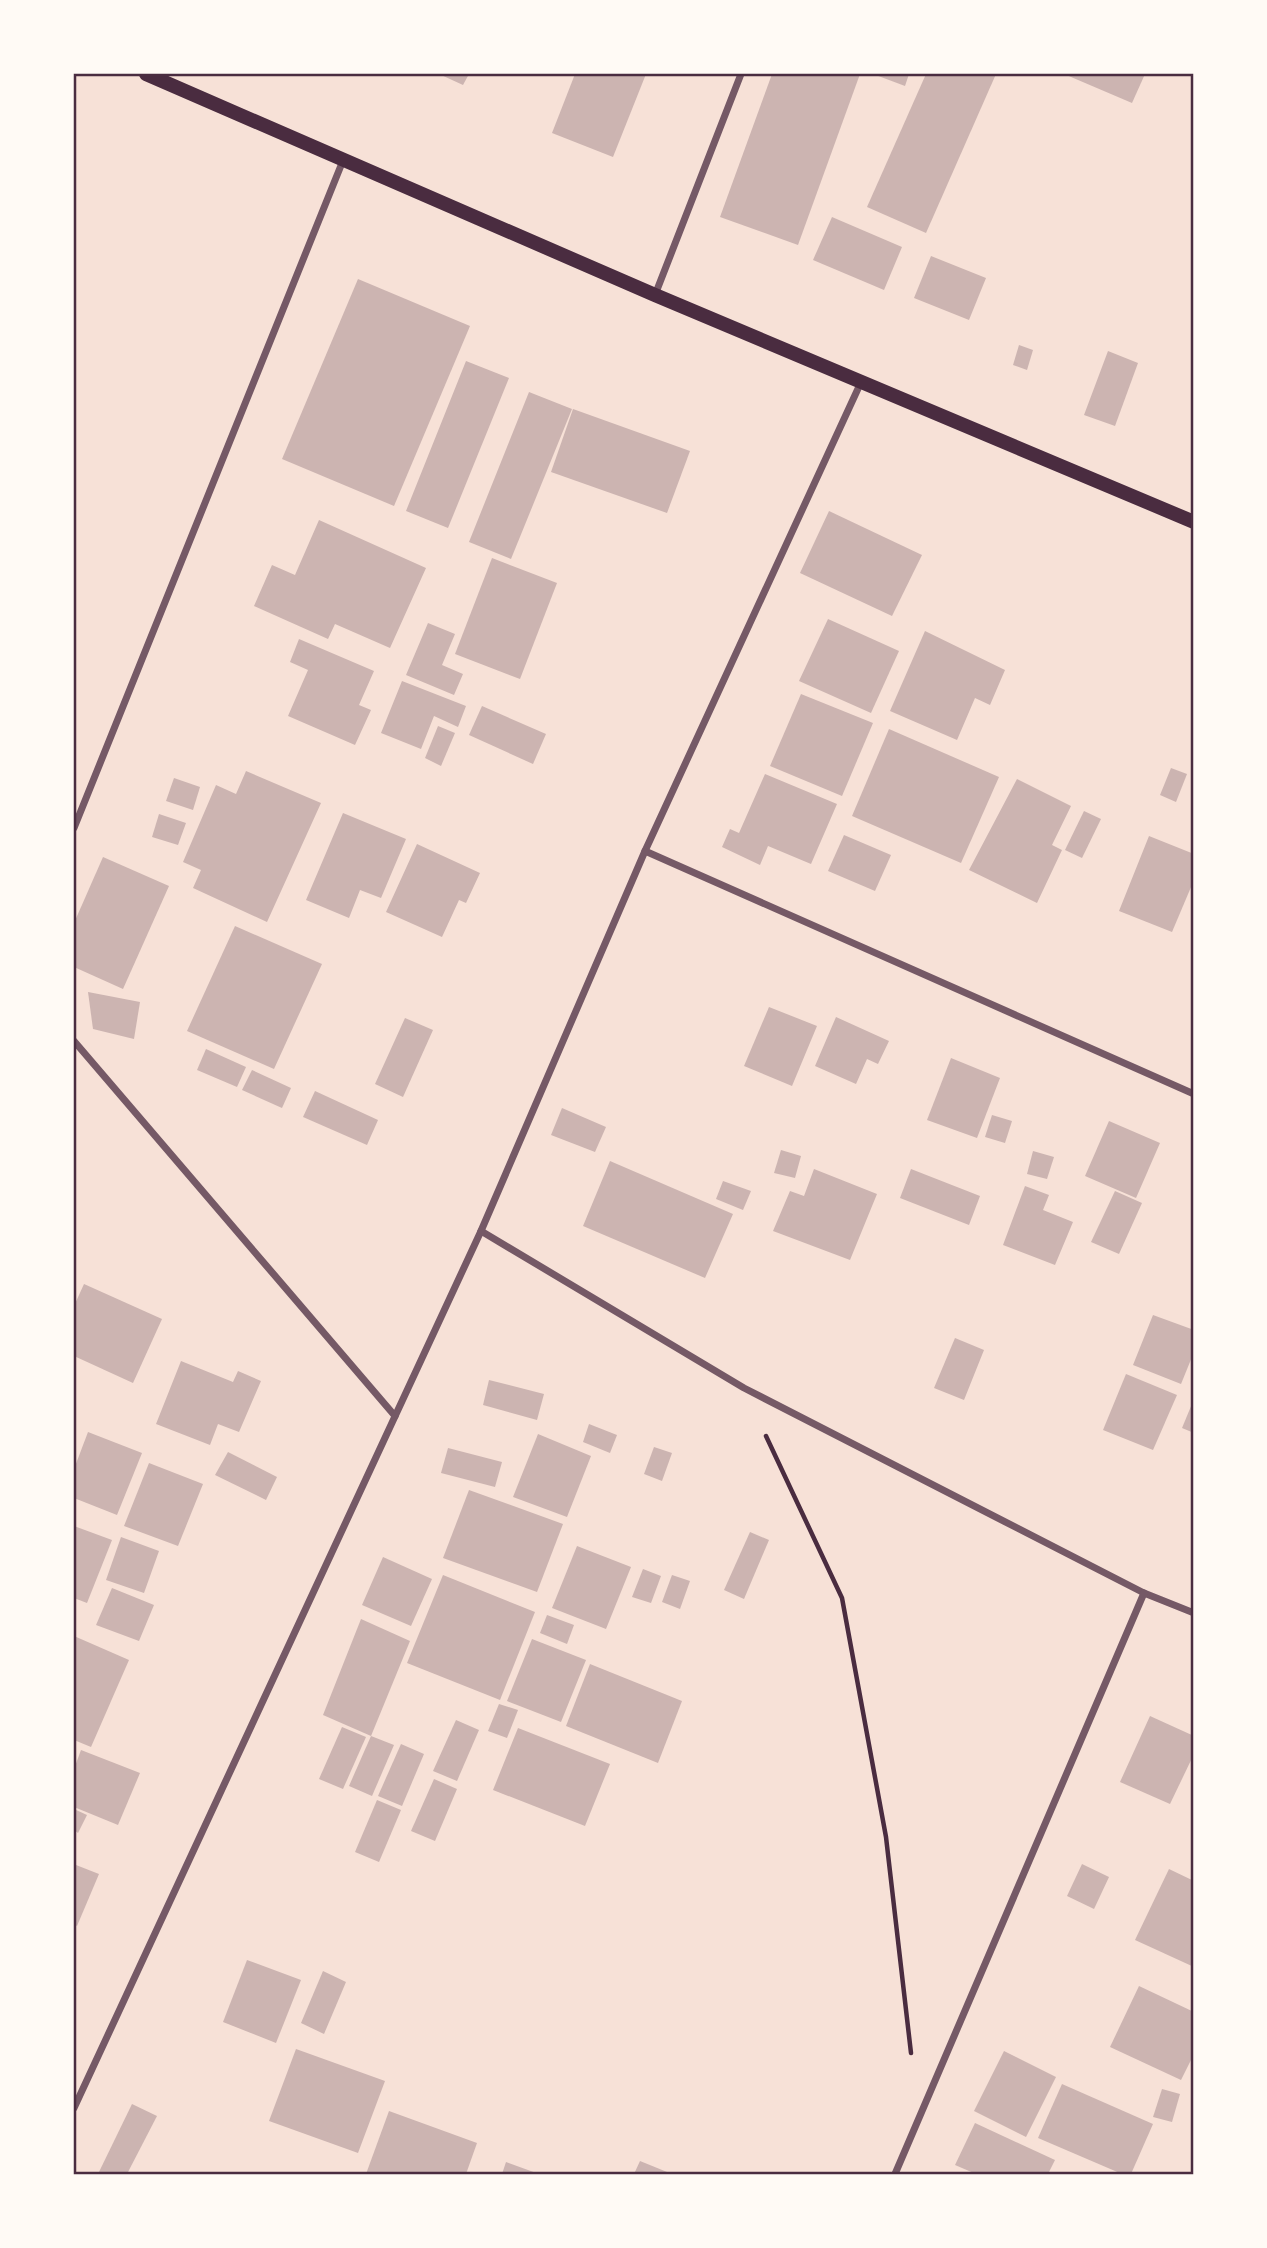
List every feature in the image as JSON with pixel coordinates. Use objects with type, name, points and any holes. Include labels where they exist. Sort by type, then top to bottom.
[{"type":"main road","points":[[146,74],[344,157],[655,295],[1194,522]]},
{"type":"street","points":[[655,295],[741,74]]},
{"type":"street","points":[[74,828],[344,157]]},
{"type":"street","points":[[74,2108],[481,1231],[645,851],[862,380]]},
{"type":"street","points":[[645,851],[1194,1094]]},
{"type":"street","points":[[74,1041],[395,1416]]},
{"type":"street","points":[[481,1231],[744,1388],[1144,1593],[1194,1613]]},
{"type":"street","points":[[895,2175],[1144,1593]]},
{"type":"path","points":[[744,1388],[842,1598],[887,1837],[918,2120]]},
{"type":"building","points":[[439,74],[469,74],[463,85]]},
{"type":"building","points":[[575,74],[646,74],[613,157],[552,133]]},
{"type":"building","points":[[772,74],[860,74],[798,245],[720,217]]},
{"type":"building","points":[[873,74],[909,74],[905,86]]},
{"type":"building","points":[[926,74],[996,74],[926,233],[867,207]]},
{"type":"building","points":[[1064,74],[1145,74],[1132,103]]},
{"type":"building","points":[[832,217],[902,247],[884,290],[813,260]]},
{"type":"building","points":[[931,256],[986,278],[969,320],[914,298]]},
{"type":"building","points":[[358,279],[470,326],[394,506],[282,459]]},
{"type":"building","points":[[1019,345],[1033,350],[1027,370],[1013,365]]},
{"type":"building","points":[[1108,351],[1138,363],[1115,426],[1084,415]]},
{"type":"building","points":[[466,361],[509,378],[448,528],[406,511]]},
{"type":"building","points":[[529,392],[572,409],[511,559],[469,542]]},
{"type":"building","points":[[573,409],[690,451],[667,513],[551,472]]},
{"type":"building","points":[[829,511],[922,555],[892,616],[800,573]]},
{"type":"building","points":[[319,520],[426,568],[390,648],[335,624],[328,639],[254,606],[272,565],[295,575]]},
{"type":"building","points":[[492,558],[557,583],[520,679],[455,654]]},
{"type":"building","points":[[828,619],[899,651],[871,713],[799,681]]},
{"type":"building","points":[[428,623],[455,634],[442,665],[463,674],[454,695],[406,675]]},
{"type":"building","points":[[925,631],[1005,670],[990,705],[975,698],[957,740],[890,711]]},
{"type":"building","points":[[299,639],[374,671],[359,705],[371,710],[355,745],[288,716],[308,670],[290,662]]},
{"type":"building","points":[[402,681],[466,706],[458,727],[434,716],[421,749],[381,733]]},
{"type":"building","points":[[801,694],[873,723],[842,796],[770,766]]},
{"type":"building","points":[[482,706],[546,734],[533,764],[469,735]]},
{"type":"building","points":[[438,726],[455,733],[441,766],[425,758]]},
{"type":"building","points":[[889,729],[999,777],[961,863],[852,816]]},
{"type":"building","points":[[1171,768],[1187,774],[1176,802],[1160,795]]},
{"type":"building","points":[[246,771],[321,803],[267,922],[193,888],[201,870],[183,862],[216,785],[236,794]]},
{"type":"building","points":[[765,774],[837,804],[811,864],[768,846],[760,865],[722,847],[730,829],[739,833]]},
{"type":"building","points":[[174,778],[200,787],[193,810],[166,801]]},
{"type":"building","points":[[1017,779],[1071,806],[1052,845],[1062,850],[1037,903],[969,870]]},
{"type":"building","points":[[1084,811],[1101,819],[1082,858],[1065,850]]},
{"type":"building","points":[[343,813],[406,839],[381,898],[360,890],[349,918],[306,900]]},
{"type":"building","points":[[159,814],[186,823],[178,845],[152,837]]},
{"type":"building","points":[[844,835],[891,855],[875,891],[828,871]]},
{"type":"building","points":[[1149,836],[1194,854],[1194,880],[1172,932],[1119,911]]},
{"type":"building","points":[[417,844],[480,873],[466,903],[459,900],[442,937],[386,912]]},
{"type":"building","points":[[103,857],[169,886],[123,989],[74,967],[74,923]]},
{"type":"building","points":[[235,926],[322,964],[274,1069],[187,1031]]},
{"type":"building","points":[[88,992],[140,1002],[134,1039],[93,1029]]},
{"type":"building","points":[[769,1007],[817,1026],[792,1086],[744,1066]]},
{"type":"building","points":[[836,1017],[889,1041],[878,1064],[867,1059],[856,1084],[815,1066]]},
{"type":"building","points":[[405,1018],[433,1030],[403,1097],[375,1084]]},
{"type":"building","points":[[206,1049],[246,1067],[237,1087],[197,1070]]},
{"type":"building","points":[[951,1058],[1000,1078],[977,1138],[927,1120]]},
{"type":"building","points":[[252,1070],[291,1088],[282,1108],[242,1090]]},
{"type":"building","points":[[315,1091],[378,1120],[367,1145],[303,1117]]},
{"type":"building","points":[[562,1108],[606,1127],[595,1152],[551,1135]]},
{"type":"building","points":[[992,1115],[1012,1121],[1005,1143],[985,1137]]},
{"type":"building","points":[[1109,1121],[1160,1143],[1136,1198],[1085,1176]]},
{"type":"building","points":[[781,1150],[801,1156],[795,1178],[774,1173]]},
{"type":"building","points":[[1033,1151],[1054,1157],[1047,1179],[1027,1174]]},
{"type":"building","points":[[610,1161],[733,1214],[705,1278],[583,1226]]},
{"type":"building","points":[[814,1169],[877,1194],[850,1260],[773,1231],[790,1191],[804,1196]]},
{"type":"building","points":[[911,1169],[980,1196],[969,1225],[900,1198]]},
{"type":"building","points":[[723,1181],[751,1191],[743,1210],[716,1199]]},
{"type":"building","points":[[1025,1186],[1049,1195],[1043,1210],[1073,1222],[1055,1265],[1003,1245]]},
{"type":"building","points":[[1115,1191],[1142,1203],[1119,1254],[1091,1242]]},
{"type":"building","points":[[84,1284],[162,1319],[133,1383],[74,1356],[74,1306]]},
{"type":"building","points":[[1153,1315],[1194,1330],[1194,1352],[1181,1384],[1133,1365]]},
{"type":"building","points":[[955,1338],[984,1350],[964,1400],[934,1388]]},
{"type":"building","points":[[181,1361],[233,1382],[238,1371],[261,1381],[239,1432],[218,1424],[210,1445],[156,1424]]},
{"type":"building","points":[[1126,1374],[1177,1395],[1153,1450],[1103,1430]]},
{"type":"building","points":[[489,1380],[544,1394],[537,1420],[483,1405]]},
{"type":"building","points":[[1194,1399],[1194,1433],[1182,1428]]},
{"type":"building","points":[[589,1424],[617,1435],[610,1453],[583,1442]]},
{"type":"building","points":[[88,1432],[142,1453],[117,1515],[74,1498],[74,1469]]},
{"type":"building","points":[[538,1434],[591,1456],[567,1517],[513,1497]]},
{"type":"building","points":[[654,1447],[672,1453],[662,1481],[644,1474]]},
{"type":"building","points":[[448,1448],[502,1462],[495,1487],[441,1473]]},
{"type":"building","points":[[228,1452],[277,1477],[266,1500],[215,1475]]},
{"type":"building","points":[[149,1463],[203,1484],[178,1546],[124,1526]]},
{"type":"building","points":[[469,1490],[563,1524],[537,1592],[443,1558]]},
{"type":"building","points":[[74,1526],[112,1540],[87,1603],[74,1598]]},
{"type":"building","points":[[750,1532],[769,1540],[744,1599],[724,1590]]},
{"type":"building","points":[[121,1537],[159,1551],[144,1593],[106,1580]]},
{"type":"building","points":[[577,1546],[631,1567],[606,1629],[552,1608]]},
{"type":"building","points":[[383,1557],[432,1579],[411,1626],[362,1605]]},
{"type":"building","points":[[643,1569],[661,1576],[651,1603],[632,1597]]},
{"type":"building","points":[[443,1575],[535,1612],[500,1700],[407,1663]]},
{"type":"building","points":[[672,1575],[690,1581],[680,1609],[662,1602]]},
{"type":"building","points":[[112,1588],[154,1605],[139,1641],[96,1625]]},
{"type":"building","points":[[547,1615],[574,1625],[567,1644],[540,1633]]},
{"type":"building","points":[[361,1619],[410,1641],[371,1736],[323,1715]]},
{"type":"building","points":[[74,1636],[129,1660],[91,1747],[74,1740]]},
{"type":"building","points":[[532,1639],[586,1660],[561,1722],[507,1701]]},
{"type":"building","points":[[590,1664],[682,1701],[658,1763],[566,1726]]},
{"type":"building","points":[[499,1704],[518,1710],[507,1738],[488,1731]]},
{"type":"building","points":[[1150,1716],[1194,1736],[1194,1754],[1170,1804],[1120,1782]]},
{"type":"building","points":[[456,1720],[479,1730],[457,1781],[433,1771]]},
{"type":"building","points":[[342,1727],[366,1737],[343,1789],[319,1779]]},
{"type":"building","points":[[518,1728],[610,1764],[585,1826],[493,1790]]},
{"type":"building","points":[[371,1736],[394,1745],[372,1796],[349,1786]]},
{"type":"building","points":[[401,1744],[424,1754],[402,1806],[378,1796]]},
{"type":"building","points":[[81,1750],[140,1773],[118,1825],[74,1807],[74,1769]]},
{"type":"building","points":[[434,1779],[457,1789],[435,1841],[411,1831]]},
{"type":"building","points":[[377,1800],[401,1810],[379,1862],[355,1852]]},
{"type":"building","points":[[74,1809],[87,1815],[78,1833],[74,1830]]},
{"type":"building","points":[[1082,1864],[1109,1877],[1094,1909],[1067,1896]]},
{"type":"building","points":[[76,1865],[99,1874],[77,1926],[74,1924]]},
{"type":"building","points":[[1169,1869],[1194,1881],[1194,1967],[1135,1940]]},
{"type":"building","points":[[247,1960],[301,1980],[276,2043],[223,2022]]},
{"type":"building","points":[[323,1971],[346,1982],[324,2034],[301,2023]]},
{"type":"building","points":[[1139,1986],[1194,2012],[1194,2054],[1181,2080],[1110,2047]]},
{"type":"building","points":[[296,2049],[385,2081],[358,2153],[269,2121]]},
{"type":"building","points":[[1004,2051],[1056,2077],[1026,2137],[974,2111]]},
{"type":"building","points":[[1062,2084],[1153,2124],[1131,2174],[1122,2174],[1038,2138]]},
{"type":"building","points":[[1162,2089],[1180,2094],[1172,2122],[1153,2117]]},
{"type":"building","points":[[132,2104],[157,2116],[127,2174],[98,2174]]},
{"type":"building","points":[[389,2111],[477,2143],[466,2174],[366,2174]]},
{"type":"building","points":[[975,2123],[1055,2160],[1048,2174],[976,2174],[955,2165]]},
{"type":"building","points":[[640,2161],[672,2174],[634,2174]]},
{"type":"building","points":[[506,2162],[539,2174],[502,2174]]}]
